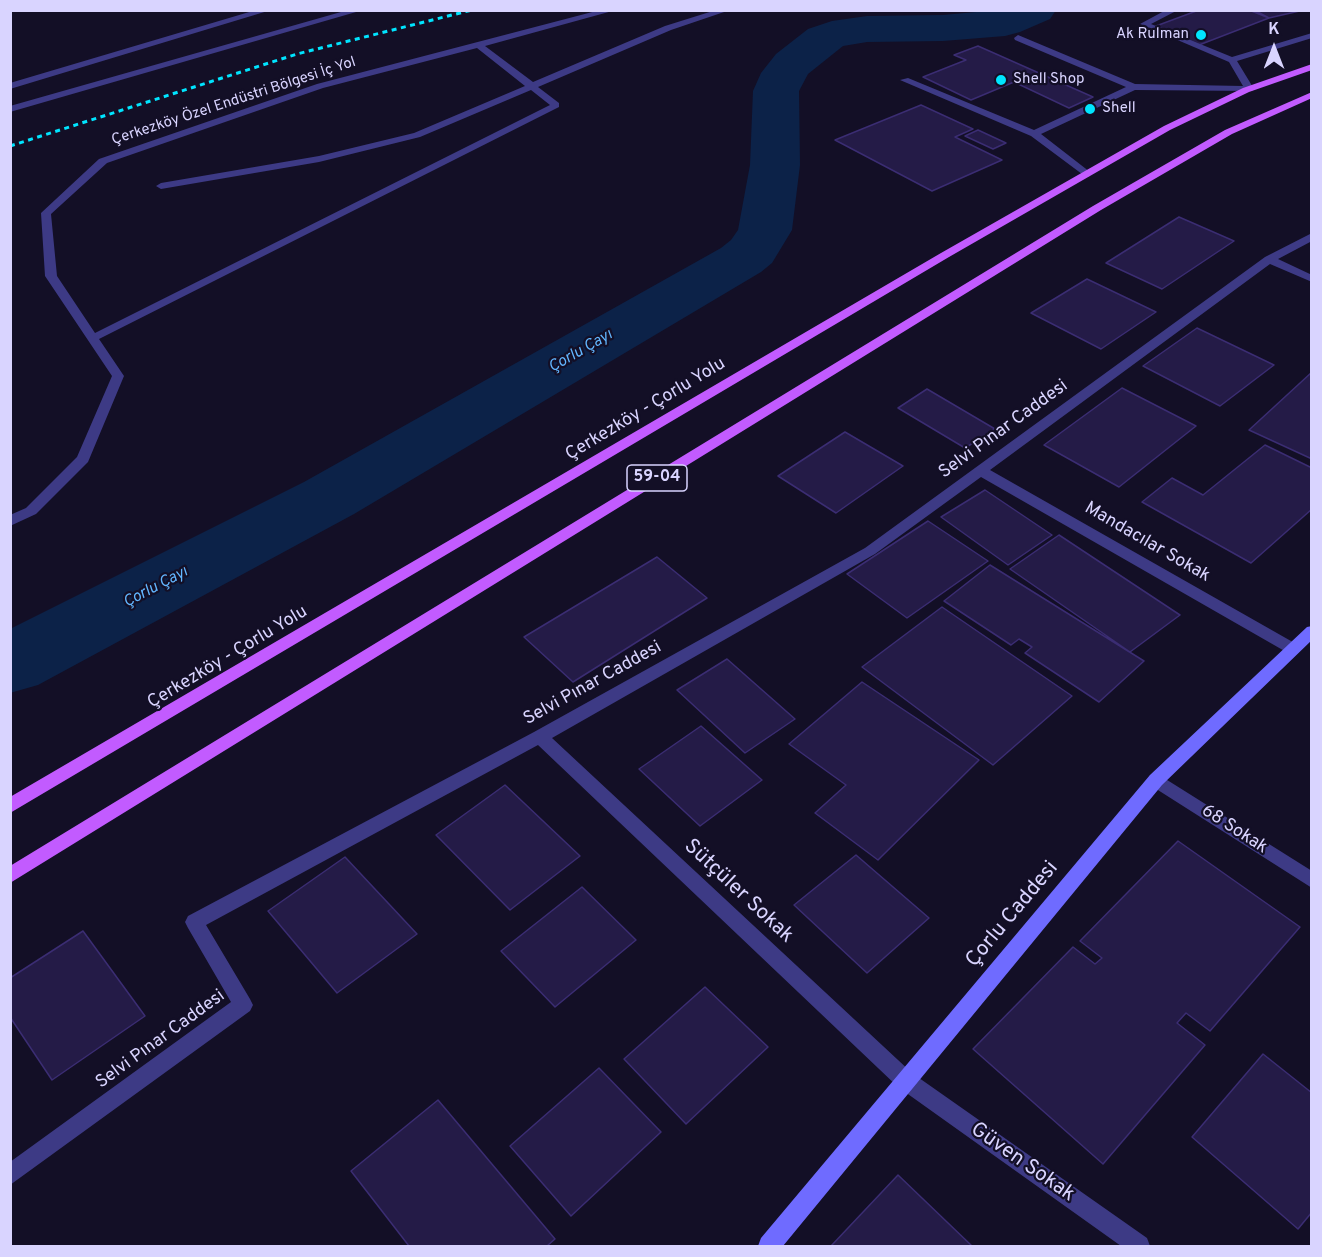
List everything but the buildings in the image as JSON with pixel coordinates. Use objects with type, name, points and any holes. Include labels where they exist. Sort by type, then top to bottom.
[{"type":"main road","name":"Çerkezköy - Çorlu Yolu","points":[[10,806],[1086,174],[1167,128],[1249,89],[1311,67]]},
{"type":"main road","name":"59-04","points":[[10,876],[1077,220],[1206,144],[1283,106],[1311,95]]},
{"type":"main road","name":"Çorlu Caddesi","points":[[769,1246],[1156,780],[1311,631]]},
{"type":"street","points":[[10,86],[267,10]]},
{"type":"street","points":[[10,109],[359,10]]},
{"type":"street","name":"Çerkezköy Özel Endüstri Bölgesi İç Yol","points":[[10,521],[31,511],[83,459],[118,376],[51,276],[46,213],[103,160],[320,86],[612,10]]},
{"type":"street","points":[[161,186],[319,159],[417,135],[668,28],[726,10]]},
{"type":"street","points":[[1174,10],[1144,24],[1232,60],[1249,89]]},
{"type":"street","points":[[1232,60],[1311,35]]},
{"type":"street","points":[[1018,38],[1134,87],[1249,89]]},
{"type":"street","points":[[93,338],[556,105],[479,45]]},
{"type":"street","points":[[905,80],[1034,134],[1086,174]]},
{"type":"street","points":[[1034,134],[1134,87]]},
{"type":"street","name":"Selvi Pınar Caddesi","points":[[10,1175],[243,1005],[194,921],[540,737],[870,551],[1269,259],[1311,236]]},
{"type":"street","points":[[1269,259],[1311,279]]},
{"type":"street","name":"Mandacılar Sokak","points":[[981,471],[1293,649]]},
{"type":"street","name":"Sütçüler Sokak","points":[[540,737],[905,1080]]},
{"type":"street","name":"68 Sokak","points":[[1156,780],[1311,881]]},
{"type":"street","name":"Güven Sokak","points":[[905,1080],[1139,1246]]},
{"type":"waterway","name":"Çorlu Çayı","points":[[10,664],[329,498],[741,260],[752,251],[765,230],[775,165],[776,91],[784,73],[792,64],[824,38],[832,34],[867,29],[943,28],[1005,23],[1035,10]]},
{"type":"railway","points":[[10,146],[297,54],[472,10]]},
{"type":"place","name":"Ak Rulman","points":[[1201,35]]},
{"type":"place","name":"Shell Shop","points":[[1001,80]]},
{"type":"place","name":"Shell","points":[[1090,109]]}]
